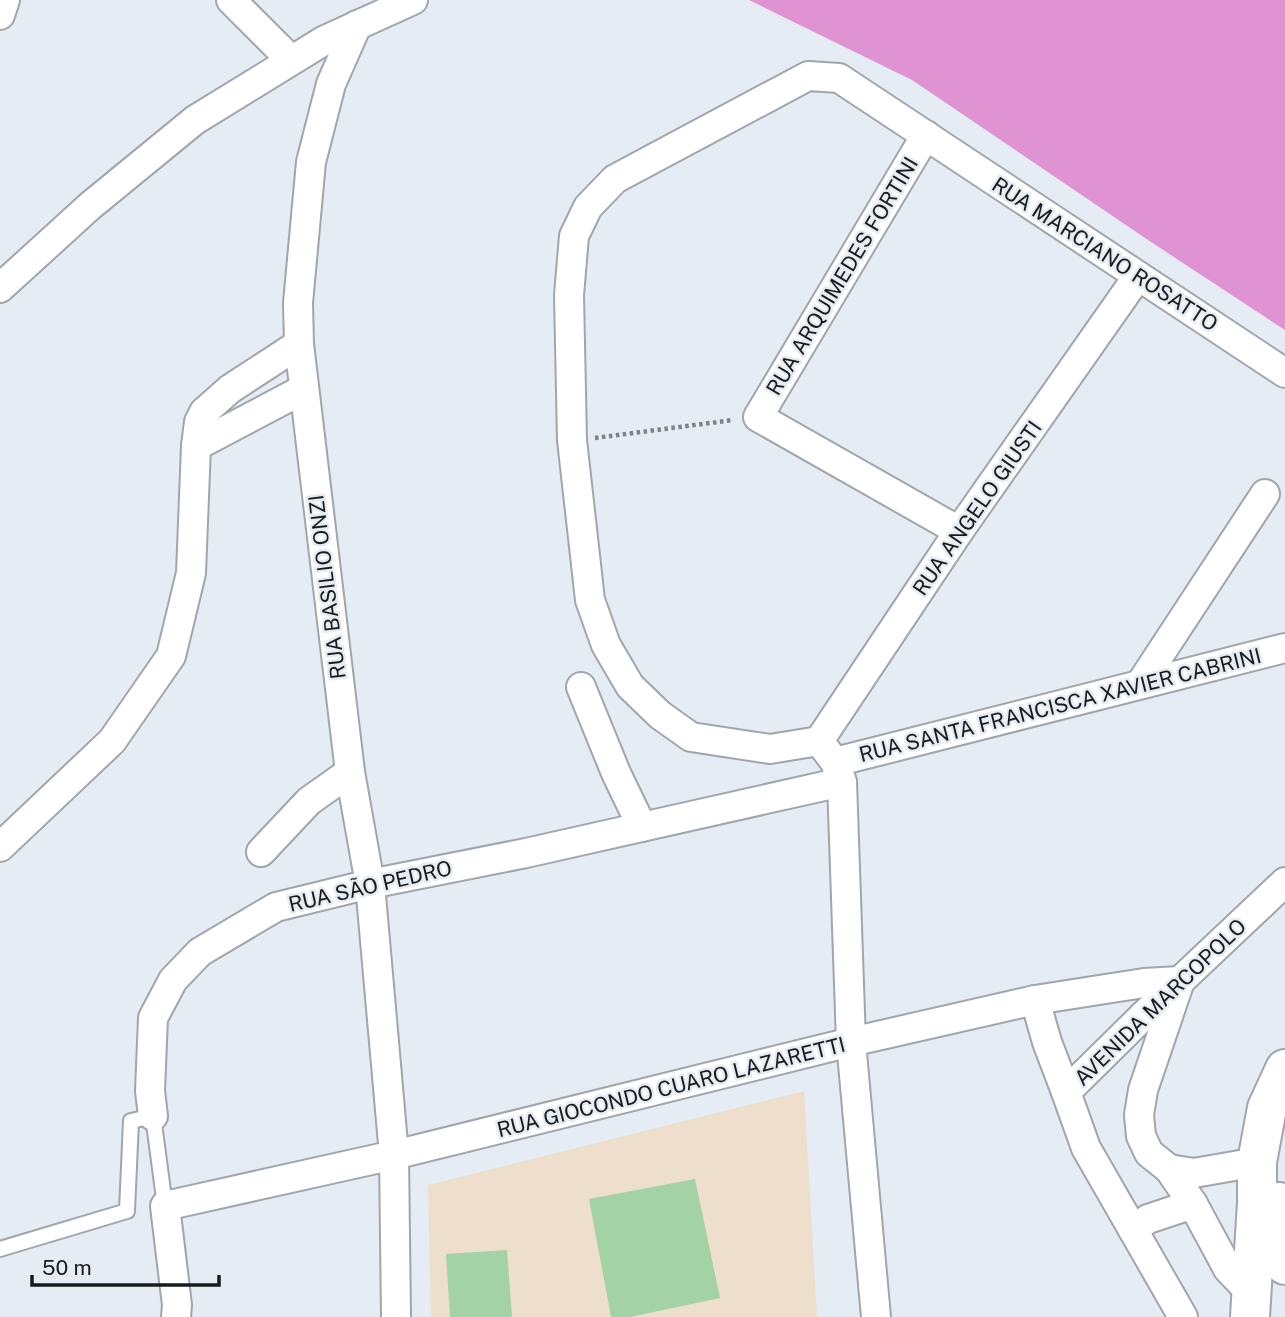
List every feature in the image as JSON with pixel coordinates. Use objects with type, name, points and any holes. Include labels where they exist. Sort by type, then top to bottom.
[{"type":"highway","points":[[1255,1309],[1257,1162],[1267,1108],[1285,1069]]},
{"type":"highway","points":[[1257,1162],[1271,1168],[1279,1185],[1280,1252],[1285,1265]]},
{"type":"street","points":[[0,16],[5,0]]},
{"type":"street","points":[[231,0],[291,60]]},
{"type":"street","points":[[0,288],[90,206],[195,120],[291,60],[357,25],[413,0]]},
{"type":"street","name":"RUA BASILIO ONZI","points":[[357,25],[331,84],[311,162],[298,303],[299,344],[349,772],[370,884],[394,1155],[396,1317]]},
{"type":"street","name":"RUA MARCIANO ROSATTO","points":[[832,762],[691,737],[660,715],[630,686],[606,645],[590,600],[572,440],[569,295],[573,236],[588,207],[615,178],[808,76],[839,78],[1285,373]]},
{"type":"street","name":"RUA ARQUIMEDES FORTINI","points":[[758,417],[926,135]]},
{"type":"street","name":"RUA ANGELO GIUSTI","points":[[832,762],[959,531],[1138,276]]},
{"type":"street","points":[[0,846],[113,741],[171,656],[191,573],[199,422],[204,412],[230,389],[299,344]]},
{"type":"street","points":[[196,446],[304,389]]},
{"type":"street","points":[[758,417],[959,531]]},
{"type":"street","points":[[1141,683],[1265,494]]},
{"type":"street","name":"RUA SANTA FRANCISCA XAVIER CABRINI","points":[[832,762],[1285,648]]},
{"type":"street","points":[[581,687],[616,773],[642,827]]},
{"type":"street","points":[[832,762],[851,1042],[876,1317]]},
{"type":"street","name":"RUA SÃO PEDRO","points":[[153,1116],[150,1091],[153,1018],[173,980],[200,952],[276,908],[370,884],[642,827],[832,762]]},
{"type":"street","points":[[261,852],[309,801],[349,772]]},
{"type":"street","name":"AVENIDA MARCOPOLO","points":[[1183,1317],[1086,1148],[1066,1092],[1285,882]]},
{"type":"street","points":[[1180,981],[1143,1090],[1139,1115],[1141,1136],[1149,1153],[1169,1169],[1193,1204],[1228,1269],[1255,1309]]},
{"type":"street","name":"RUA GIOCONDO CUARO LAZARETTI","points":[[165,1206],[394,1155],[851,1042],[1035,1000],[1144,983],[1180,981]]},
{"type":"street","points":[[1035,1000],[1066,1092]]},
{"type":"street","points":[[1169,1169],[1194,1173],[1257,1162]]},
{"type":"street","points":[[1133,1230],[1148,1219],[1193,1204]]},
{"type":"street","name":"RUA SÃO PEDRO","points":[[165,1206],[177,1305],[176,1317]]},
{"type":"lane","name":"RUA SÃO PEDRO","points":[[153,1116],[165,1206]]},
{"type":"lane","points":[[0,1249],[127,1211],[131,1121],[153,1116]]},
{"type":"path","points":[[572,440],[758,417]]},
{"type":"shaded area","points":[[804,1091],[817,1317],[431,1317],[428,1185]]},
{"type":"green space","points":[[695,1179],[720,1298],[630,1317],[611,1317],[589,1199]]},
{"type":"green space","points":[[507,1250],[512,1317],[450,1317],[446,1254]]},
{"type":"building","points":[[749,0],[1285,0],[1285,330],[912,80]]}]
